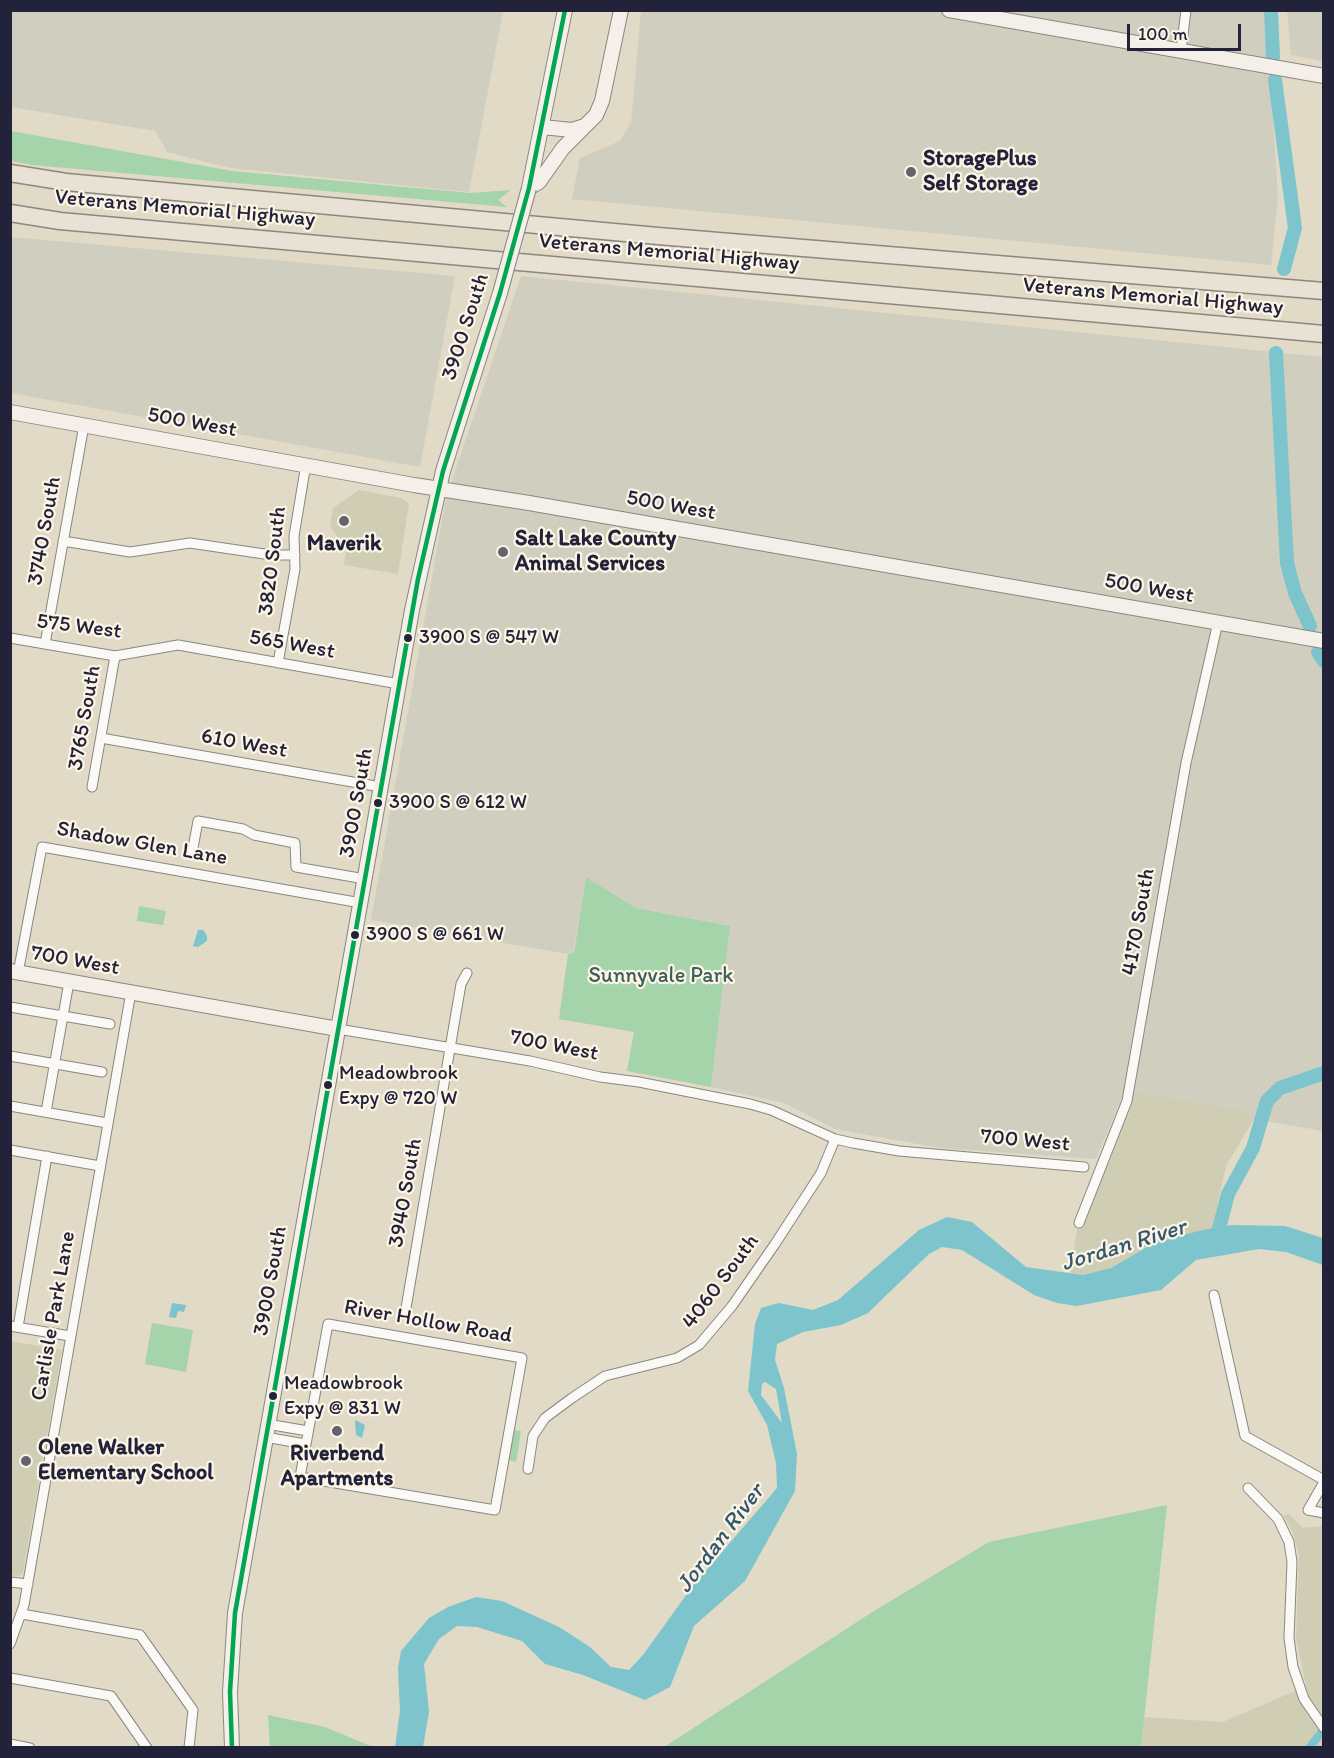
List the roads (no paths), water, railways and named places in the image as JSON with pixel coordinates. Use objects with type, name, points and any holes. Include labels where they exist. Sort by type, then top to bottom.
[{"type":"highway","name":"Veterans Memorial Highway","points":[[10,173],[77,183],[658,236],[1323,289]]},
{"type":"highway","name":"Veterans Memorial Highway","points":[[10,213],[107,225],[1323,336]]},
{"type":"main road","name":"3900 South","points":[[232,1748],[230,1692],[235,1613],[418,579],[438,488],[464,398],[500,293],[529,188],[565,10]]},
{"type":"main road","points":[[529,188],[539,182],[563,148],[596,114],[602,101],[621,10]]},
{"type":"main road","points":[[949,10],[1323,76]]},
{"type":"main road","points":[[542,127],[572,130],[585,126]]},
{"type":"main road","name":"500 West","points":[[10,412],[1323,641]]},
{"type":"main road","name":"700 West","points":[[14,972],[338,1029]]},
{"type":"street","points":[[1181,51],[1186,10]]},
{"type":"street","name":"3740 South","points":[[45,644],[84,425]]},
{"type":"street","name":"3820 South","points":[[278,663],[295,555],[294,536],[306,464]]},
{"type":"street","points":[[63,541],[130,552],[169,545],[200,543],[271,555],[295,555]]},
{"type":"street","name":"4170 South","points":[[1079,1223],[1127,1101],[1186,763],[1218,622]]},
{"type":"street","name":"575 West","points":[[10,638],[115,656],[178,645]]},
{"type":"street","name":"565 West","points":[[178,645],[399,684]]},
{"type":"street","name":"3765 South","points":[[93,787],[115,656]]},
{"type":"street","name":"610 West","points":[[101,738],[381,787]]},
{"type":"street","points":[[192,853],[198,821],[243,829],[254,836],[295,843],[296,867],[365,879]]},
{"type":"street","name":"Shadow Glen Lane","points":[[14,972],[42,847],[361,903]]},
{"type":"street","name":"3940 South","points":[[405,1314],[461,984],[467,973]]},
{"type":"street","points":[[46,1112],[69,982]]},
{"type":"street","name":"Carlisle Park Lane","points":[[10,1644],[22,1614],[28,1584],[130,993]]},
{"type":"street","points":[[10,1007],[110,1024]]},
{"type":"street","name":"700 West","points":[[338,1029],[750,1104],[771,1110],[835,1139],[899,1151],[1084,1167]]},
{"type":"street","points":[[10,1056],[102,1072]]},
{"type":"street","points":[[10,1106],[107,1123]]},
{"type":"street","name":"4060 South","points":[[528,1469],[533,1436],[545,1418],[572,1398],[605,1376],[677,1358],[699,1345],[732,1306],[821,1173],[835,1139]]},
{"type":"street","points":[[10,1150],[100,1166]]},
{"type":"street","points":[[47,1156],[14,1326],[70,1336]]},
{"type":"street","points":[[1214,1295],[1245,1436],[1323,1481],[1308,1510],[1323,1513]]},
{"type":"street","name":"River Hollow Road","points":[[327,1324],[522,1358],[495,1510],[300,1477],[308,1431],[327,1324]]},
{"type":"street","points":[[266,1431],[308,1431]]},
{"type":"street","points":[[266,1431],[305,1444]]},
{"type":"street","points":[[1248,1488],[1278,1519],[1289,1542],[1292,1562],[1289,1638],[1293,1667],[1304,1699],[1321,1726]]},
{"type":"street","points":[[10,1582],[28,1584]]},
{"type":"street","points":[[22,1614],[140,1635],[193,1710],[189,1748]]},
{"type":"street","points":[[10,1678],[111,1696],[147,1748]]},
{"type":"street","points":[[10,1744],[30,1748]]},
{"type":"water","points":[[198,930],[203,930],[207,941],[198,947],[193,946]]},
{"type":"water","points":[[947,1217],[972,1222],[1026,1267],[1083,1275],[1111,1268],[1152,1244],[1198,1231],[1231,1225],[1285,1226],[1323,1238],[1323,1265],[1286,1252],[1259,1249],[1196,1260],[1161,1290],[1077,1306],[1057,1303],[1034,1295],[962,1250],[942,1247],[929,1254],[868,1313],[841,1325],[803,1332],[777,1344],[775,1360],[784,1388],[797,1454],[795,1491],[745,1581],[694,1626],[670,1687],[645,1700],[583,1675],[545,1664],[522,1641],[477,1627],[457,1626],[439,1639],[424,1664],[429,1712],[423,1747],[395,1747],[400,1711],[398,1668],[401,1651],[429,1618],[448,1607],[476,1597],[502,1601],[559,1627],[590,1647],[611,1667],[629,1670],[643,1655],[692,1587],[777,1488],[776,1463],[767,1425],[748,1391],[755,1324],[761,1308],[779,1303],[813,1310],[838,1300],[919,1230]],"holes":[[[765,1382],[776,1389],[782,1423],[761,1395],[762,1384]]]},
{"type":"water","points":[[172,1303],[186,1305],[184,1312],[178,1311],[176,1318],[169,1317]]},
{"type":"water","points":[[355,1420],[365,1425],[362,1438],[356,1435]]},
{"type":"waterway","points":[[1271,10],[1273,57]]},
{"type":"waterway","points":[[1275,80],[1295,228],[1284,269]]},
{"type":"waterway","points":[[1276,353],[1287,563],[1295,593],[1310,626]]},
{"type":"waterway","points":[[1318,652],[1324,661]]},
{"type":"waterway","points":[[1216,1240],[1228,1194],[1253,1148],[1267,1101],[1280,1088],[1324,1073]]},
{"type":"waterway","points":[[1309,1748],[1324,1729]]},
{"type":"place","name":"StoragePlus Self Storage","points":[[911,172]]},
{"type":"place","name":"Maverik","points":[[344,521]]},
{"type":"place","name":"Salt Lake County Animal Services","points":[[503,552]]},
{"type":"place","name":"3900 S @ 547 W","points":[[408,638]]},
{"type":"place","name":"3900 S @ 612 W","points":[[378,803]]},
{"type":"place","name":"3900 S @ 661 W","points":[[355,935]]},
{"type":"place","name":"Meadowbrook Expy @ 720 W","points":[[328,1085]]},
{"type":"place","name":"Meadowbrook Expy @ 831 W","points":[[273,1396]]},
{"type":"place","name":"Riverbend Apartments","points":[[337,1431]]},
{"type":"place","name":"Olene Walker Elementary School","points":[[26,1461]]},
{"type":"park label","name":"Sunnyvale Park","points":[[661,976]]},
{"type":"water label","name":"Jordan River","points":[[1124,1246]]},
{"type":"water label","name":"Jordan River","points":[[721,1539]]}]
